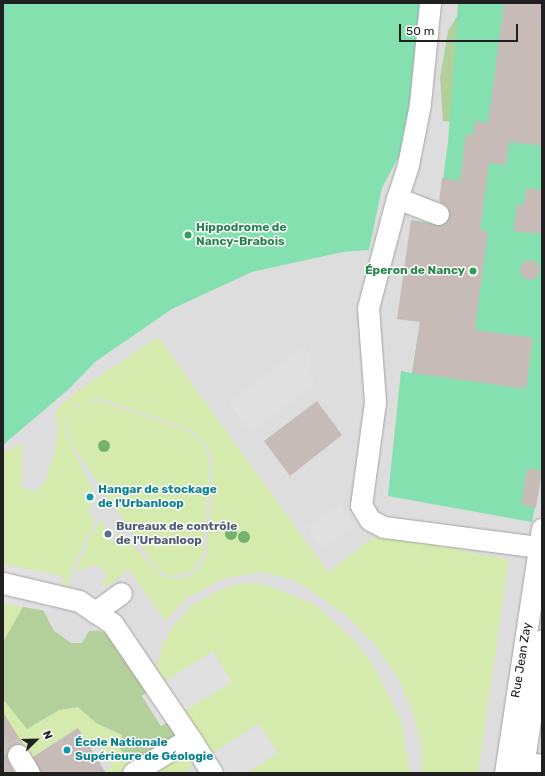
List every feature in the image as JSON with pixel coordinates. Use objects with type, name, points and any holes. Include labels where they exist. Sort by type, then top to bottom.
[{"type":"street","points":[[430,3],[420,104],[408,165],[397,198],[368,308],[375,402],[361,505],[370,520],[384,527],[541,542]]},
{"type":"street","points":[[397,198],[438,214]]},
{"type":"street","name":"Rue Jean Zay","points":[[521,770],[541,542]]},
{"type":"street","points":[[3,583],[79,601],[112,623],[212,773]]},
{"type":"street","points":[[95,612],[121,593]]},
{"type":"street","name":"Rue Jean Zay","points":[[521,770],[542,641]]},
{"type":"street","points":[[133,773],[190,738]]},
{"type":"street","points":[[18,755],[29,773]]},
{"type":"shaded area","points":[[421,3],[542,3],[542,773],[3,773],[3,445],[68,390],[95,362],[172,309],[252,272],[343,252],[369,250],[382,188],[405,145]]},
{"type":"shaded area","points":[[304,346],[312,358],[309,373],[316,382],[250,432],[228,402]]},
{"type":"shaded area","points":[[341,505],[355,527],[320,548],[307,526]]},
{"type":"shaded area","points":[[3,564],[59,575],[52,612],[3,603]]},
{"type":"shaded area","points":[[213,651],[232,682],[181,713],[162,683]]},
{"type":"shaded area","points":[[152,689],[171,720],[161,726],[142,696]]},
{"type":"shaded area","points":[[259,724],[278,753],[247,773],[219,773],[208,756]]},
{"type":"green space","name":"Hippodrome de Nancy-Brabois","points":[[3,3],[421,3],[405,145],[382,188],[369,250],[343,252],[252,272],[172,309],[95,362],[68,390],[3,445]]},
{"type":"green space","points":[[457,3],[493,3],[459,123],[443,121],[440,78],[448,31],[462,8]]},
{"type":"green space","name":"Éperon de Nancy","points":[[458,3],[542,3],[542,472],[532,522],[388,496],[401,371],[412,373],[420,322],[411,220],[437,224],[448,142]]},
{"type":"green space","points":[[158,337],[328,572],[378,534],[509,560],[478,773],[421,773],[422,747],[413,712],[399,679],[375,645],[347,616],[297,581],[262,572],[222,579],[187,598],[165,621],[129,569],[105,587],[101,582],[108,578],[102,567],[92,565],[75,573],[90,536],[101,521],[107,529],[103,532],[111,543],[120,532],[163,577],[185,578],[199,569],[207,554],[213,465],[208,446],[191,430],[99,398],[76,405],[66,421],[66,435],[98,501],[89,490],[83,493],[93,506],[87,510],[95,521],[73,565],[66,590],[61,589],[64,577],[3,564],[3,453],[23,443],[21,488],[36,492],[46,479],[55,450],[58,431],[55,411],[79,390]]},
{"type":"green space","points":[[100,401],[188,431],[204,445],[210,465],[203,554],[191,572],[170,576],[158,570],[72,445],[67,425],[72,411],[84,402]]},
{"type":"green space","points":[[243,583],[266,585],[314,604],[352,638],[373,665],[401,721],[410,773],[247,773],[277,753],[258,724],[208,756],[181,713],[212,652],[162,683],[156,673],[158,662],[163,644],[175,623],[192,605],[222,589]]},
{"type":"green space","points":[[3,603],[23,607],[3,642]]},
{"type":"green space","points":[[23,607],[43,610],[54,631],[71,643],[82,643],[89,631],[100,631],[119,640],[152,689],[142,696],[161,726],[171,720],[180,735],[136,765],[120,749],[122,735],[96,723],[78,707],[59,710],[27,729],[3,699],[3,642]]},
{"type":"green space","points":[[3,699],[27,729],[59,710],[78,707],[96,723],[122,735],[134,763],[118,773],[103,773],[112,767],[96,740],[89,745],[78,728],[31,758],[7,719],[3,721]]},
{"type":"green space","points":[[187,745],[198,762],[188,768],[191,773],[144,773]]},
{"type":"building","points":[[504,3],[542,3],[542,146],[509,142],[506,165],[489,163],[480,230],[488,231],[475,330],[533,338],[526,389],[412,373],[420,322],[397,319],[411,220],[439,226],[446,223],[450,212],[439,201],[442,178],[460,181],[466,134],[473,135],[475,121],[488,123]]},
{"type":"building","points":[[526,188],[542,190],[542,234],[513,231],[517,204],[524,205]]},
{"type":"building","points":[[530,260],[537,263],[540,270],[537,277],[530,280],[523,277],[520,270],[523,263]]},
{"type":"building","points":[[317,401],[342,435],[290,476],[264,441]]},
{"type":"building","points":[[527,468],[542,471],[536,508],[521,505]]},
{"type":"building","points":[[3,712],[23,744],[12,745],[7,750],[8,761],[15,773],[3,773]]},
{"type":"building","name":"École Nationale Supérieure de Géologie","points":[[78,728],[106,773],[41,773],[33,757]]},
{"type":"tunnel","points":[[3,746],[9,742],[18,755]]},
{"type":"place","name":"Hippodrome de Nancy-Brabois","points":[[188,235]]},
{"type":"place","name":"Éperon de Nancy","points":[[473,271]]},
{"type":"place","name":"Hangar de stockage de l'Urbanloop","points":[[90,497]]},
{"type":"place","name":"Bureaux de contrôle de l'Urbanloop","points":[[108,534]]},
{"type":"place","name":"École Nationale Supérieure de Géologie","points":[[67,750]]}]
